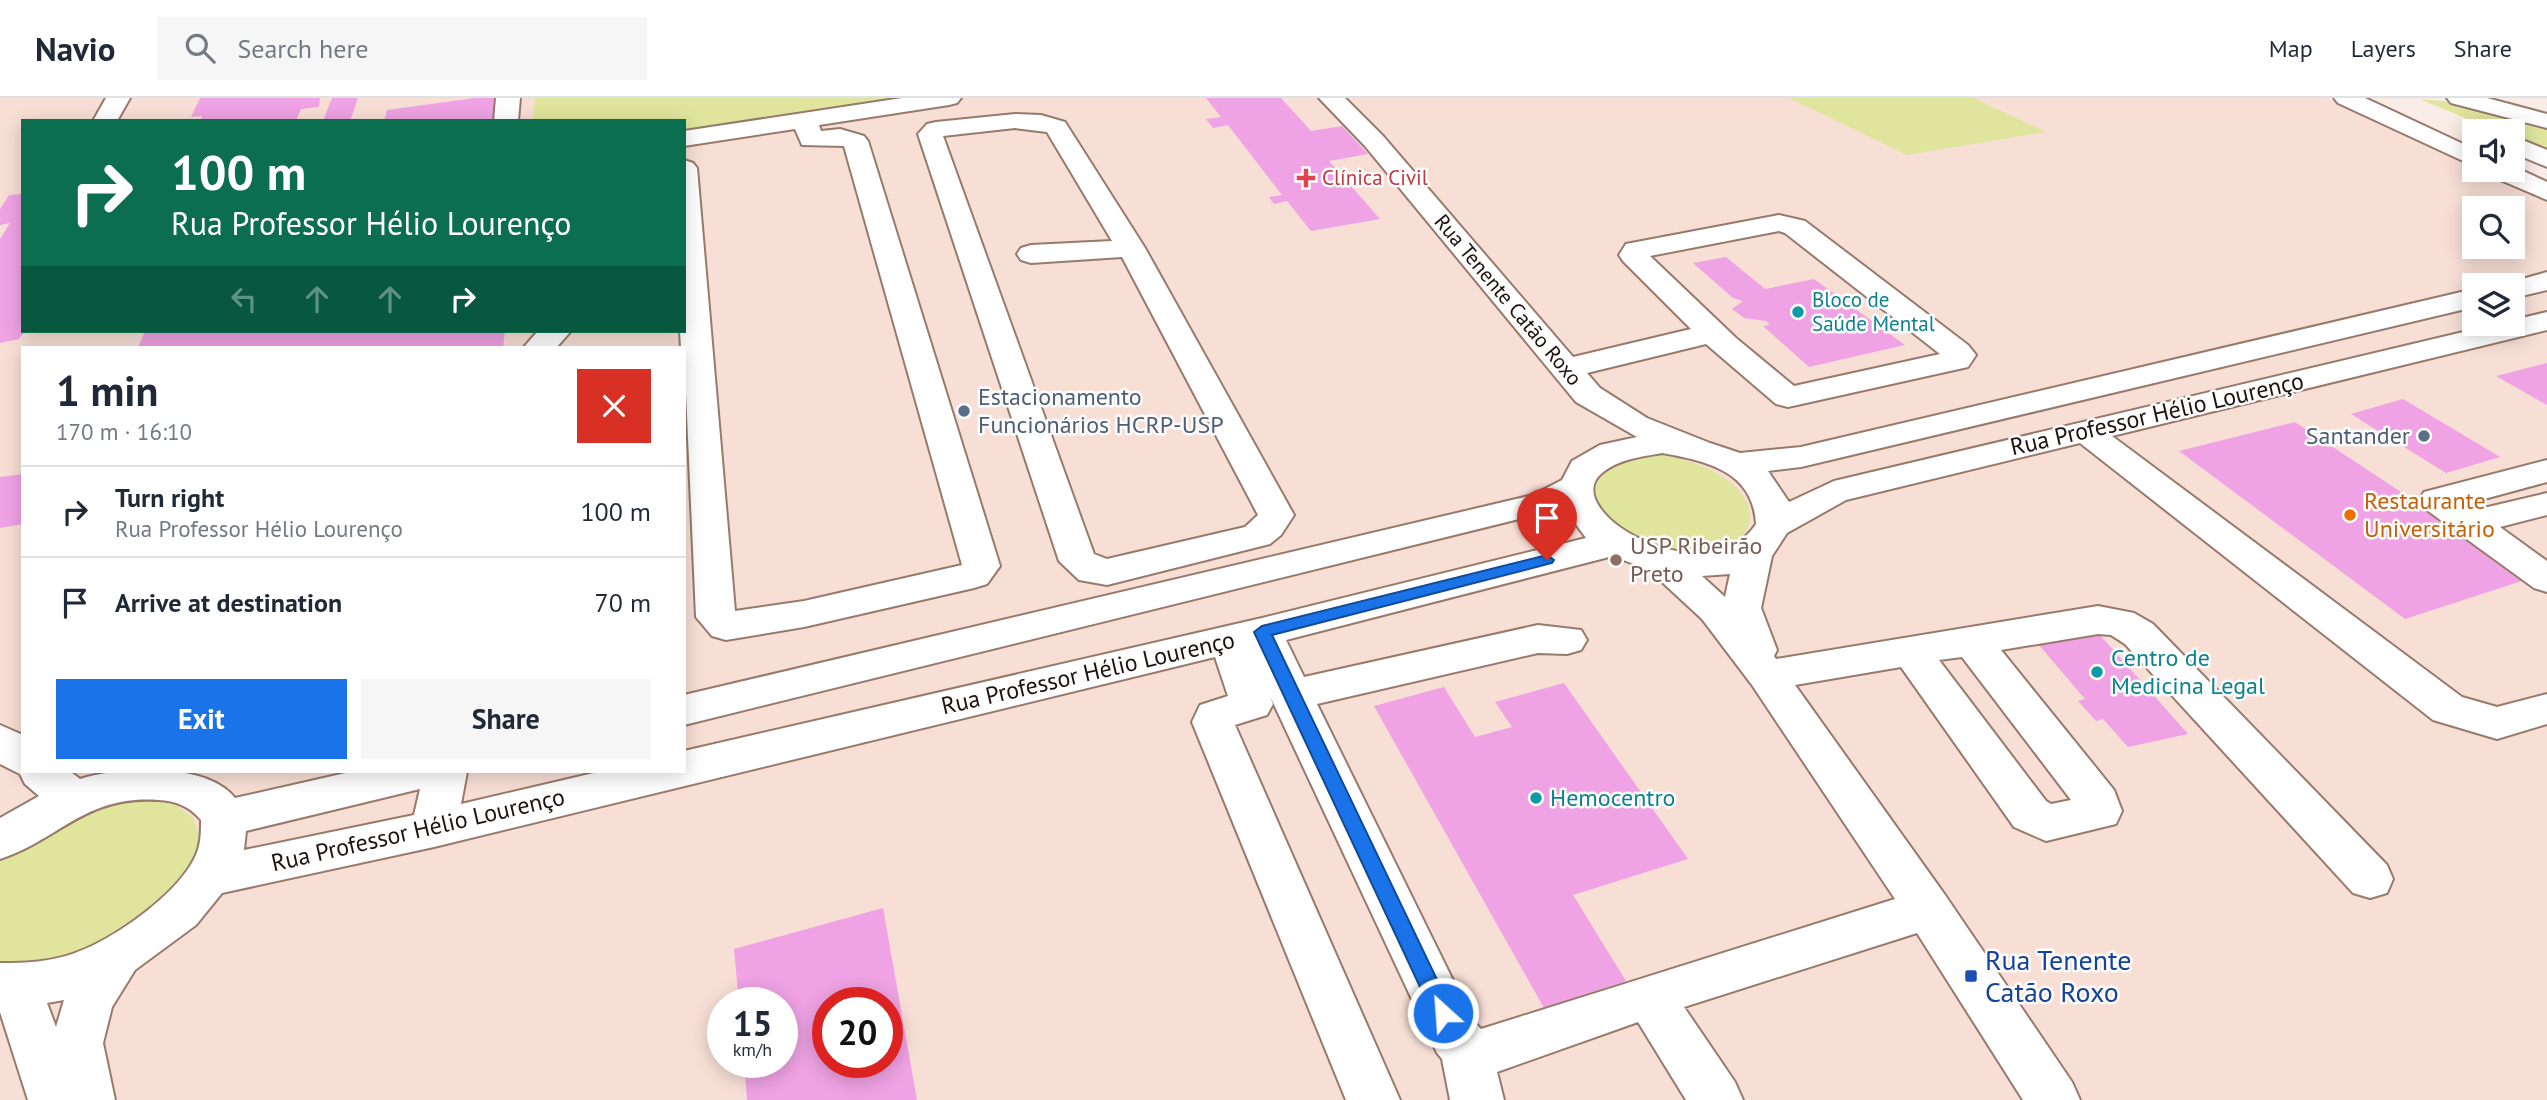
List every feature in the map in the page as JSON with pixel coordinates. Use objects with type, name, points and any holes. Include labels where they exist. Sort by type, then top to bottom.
[{"type":"street","points":[[106,119],[118,98]]},
{"type":"street","points":[[506,119],[508,98]]},
{"type":"street","name":"Rua Tenente Catão Roxo","points":[[1331,98],[1374,141],[1568,368],[1588,395],[1635,425],[1696,448]]},
{"type":"street","name":"Rua Tenente Catão Roxo","points":[[1356,98],[1374,141]]},
{"type":"street","points":[[2346,98],[2462,152]]},
{"type":"street","points":[[686,139],[1016,99]]},
{"type":"street","points":[[2452,106],[2547,121]]},
{"type":"street","points":[[936,110],[1056,127],[1131,248],[1276,514],[1268,527],[1247,540],[1107,572],[1093,571],[1078,561],[930,134],[936,110]]},
{"type":"street","points":[[686,196],[716,617],[726,626],[804,614],[974,575],[981,566],[855,141],[841,137],[811,140],[807,125]]},
{"type":"street","points":[[2525,150],[2547,159]]},
{"type":"street","points":[[2525,182],[2547,192]]},
{"type":"street","points":[[1788,224],[1960,355],[1957,360],[1788,397],[1781,395],[1714,333],[1633,252],[1788,224]]},
{"type":"street","points":[[1031,254],[1131,248]]},
{"type":"street","points":[[2525,286],[2547,281]]},
{"type":"street","name":"Rua Professor Hélio Lourenço","points":[[1735,464],[1801,457],[2462,301]]},
{"type":"street","name":"Rua Professor Hélio Lourenço","points":[[1764,538],[1834,492],[2532,318]]},
{"type":"street","points":[[540,346],[554,333]]},
{"type":"street","points":[[1568,368],[1714,333]]},
{"type":"street","name":"Rua Tenente Catão Roxo","points":[[1579,479],[1591,444],[1593,419],[1588,395]]},
{"type":"street","points":[[2085,431],[2448,709],[2497,723],[2547,709]]},
{"type":"street","points":[[686,710],[1544,504],[1579,479],[1602,454],[1629,445],[1661,443],[1696,448],[1735,464],[1758,482],[1772,504],[1742,608],[1766,675]]},
{"type":"street","points":[[2547,471],[2438,498],[2438,502],[2547,546]]},
{"type":"street","points":[[1579,479],[1578,508],[1591,527],[1613,544],[1664,563],[1698,566],[1729,562],[1764,538]]},
{"type":"street","points":[[2485,519],[2547,504]]},
{"type":"street","points":[[2485,519],[2547,579]]},
{"type":"street","name":"Rua Professor Hélio Lourenço","points":[[686,768],[1246,636],[1613,544]]},
{"type":"street","points":[[1664,563],[1716,610],[1766,675],[1928,909],[2053,1100]]},
{"type":"street","points":[[1766,675],[2098,620],[2120,623],[2139,634],[2370,879]]},
{"type":"street","points":[[1246,636],[1290,695],[1455,1037],[1466,1048],[1484,1053],[1649,996],[1928,909]]},
{"type":"street","points":[[1246,636],[1252,704],[1215,716],[1213,722],[1373,1100]]},
{"type":"street","points":[[1290,695],[1538,639],[1567,640]]},
{"type":"street","points":[[1910,650],[2013,792],[2079,778],[1971,640]]},
{"type":"street","points":[[0,741],[21,757]]},
{"type":"street","points":[[41,773],[75,799]]},
{"type":"street","points":[[223,819],[417,773]]},
{"type":"street","points":[[434,829],[445,773]]},
{"type":"street","name":"Rua Professor Hélio Lourenço","points":[[208,877],[434,829],[543,787],[660,773]]},
{"type":"street","points":[[0,841],[33,818],[75,799],[141,783],[180,785],[208,797],[223,819],[222,846],[208,877],[173,918],[117,957],[62,978],[8,985],[55,1100]]},
{"type":"street","points":[[88,1100],[77,1042],[89,1000],[117,957]]},
{"type":"street","points":[[1649,996],[1716,1100]]},
{"type":"street","points":[[1466,1048],[1477,1100]]},
{"type":"shaded area","name":"USP Ribeirão Preto","points":[[0,98],[2326,98],[2462,160],[2462,182],[2508,182],[2547,200],[2547,1100],[0,1100]]},
{"type":"green space","points":[[535,98],[918,98],[686,131],[686,119],[532,119]]},
{"type":"green space","points":[[1789,98],[1974,98],[2046,132],[1907,155]]},
{"type":"green space","points":[[2420,99],[2461,103],[2521,119],[2468,119]]},
{"type":"green space","points":[[2525,120],[2547,126],[2547,153],[2525,144]]},
{"type":"green space","points":[[1663,455],[1706,468],[1733,485],[1748,504],[1749,523],[1739,539],[1719,550],[1689,552],[1631,540],[1612,528],[1591,497],[1601,475],[1617,462]]},
{"type":"green space","points":[[151,799],[176,805],[193,818],[200,836],[196,860],[181,886],[123,936],[46,965],[0,964],[0,862],[33,837],[70,817],[110,805]]},
{"type":"building","points":[[200,98],[320,98],[319,107],[301,109],[297,119],[191,117]]},
{"type":"building","points":[[332,98],[358,98],[351,119],[324,119]]},
{"type":"building","points":[[475,98],[498,98],[496,119],[385,119],[387,110]]},
{"type":"building","name":"Clínica Civil","points":[[1206,98],[1281,98],[1311,131],[1342,126],[1368,154],[1329,161],[1380,219],[1311,231],[1287,201],[1274,204],[1269,197],[1282,195],[1228,125],[1213,128],[1206,119],[1221,117]]},
{"type":"building","points":[[21,194],[21,333],[24,333],[19,339],[0,343],[0,239],[10,223],[0,225],[0,209],[9,195]]},
{"type":"building","name":"Bloco de Saúde Mental","points":[[1726,257],[1765,289],[1814,279],[1905,345],[1809,367],[1763,326],[1770,325],[1766,321],[1744,318],[1732,309],[1743,301],[1733,298],[1693,263]]},
{"type":"building","points":[[144,333],[505,333],[503,346],[139,346]]},
{"type":"building","points":[[2547,363],[2547,405],[2496,376]]},
{"type":"building","name":"Santander","points":[[2403,399],[2500,457],[2446,473],[2351,414]]},
{"type":"building","name":"Restaurante Universitário","points":[[2295,422],[2531,578],[2405,619],[2179,451]]},
{"type":"building","points":[[21,474],[21,524],[0,528],[0,477]]},
{"type":"building","name":"Centro de Medicina Legal","points":[[2100,635],[2188,734],[2128,747],[2103,719],[2096,721],[2078,701],[2085,699],[2039,645]]},
{"type":"building","name":"Hemocentro","points":[[1564,683],[1688,859],[1573,895],[1626,981],[1544,1008],[1374,706],[1444,687],[1475,737],[1512,727],[1495,702]]},
{"type":"building","points":[[883,908],[897,987],[812,987],[812,1078],[903,1078],[903,1021],[917,1100],[747,1100],[745,1078],[798,1078],[798,987],[738,987],[734,949]]},
{"type":"place","name":"Clínica Civil","points":[[1306,178]]},
{"type":"place","name":"Bloco de Saúde Mental","points":[[1798,312]]},
{"type":"place","name":"Estacionamento Funcionários HCRP-USP","points":[[964,411]]},
{"type":"place","name":"Santander","points":[[2424,436]]},
{"type":"place","name":"Restaurante Universitário","points":[[2350,515]]},
{"type":"place","name":"USP Ribeirão Preto","points":[[1616,560]]},
{"type":"place","name":"Centro de Medicina Legal","points":[[2097,672]]},
{"type":"place","name":"Hemocentro","points":[[1536,798]]},
{"type":"place","name":"Rua Tenente Catão Roxo","points":[[1971,976]]},
{"type":"route","points":[[1443,1013],[1262,632],[1547,560]]}]
